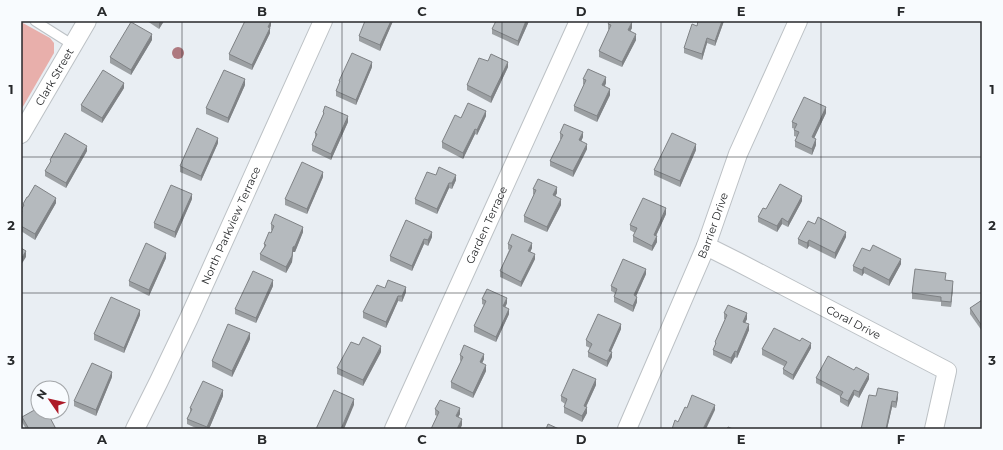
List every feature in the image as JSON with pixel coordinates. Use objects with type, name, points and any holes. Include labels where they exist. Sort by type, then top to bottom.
[{"type":"street","name":"Clark Street","points":[[21,134],[87,21]]},
{"type":"street","name":"North Parkview Terrace","points":[[135,429],[189,318],[323,21]]},
{"type":"street","name":"Garden Terrace","points":[[394,429],[578,21]]},
{"type":"street","name":"Barrier Drive","points":[[627,429],[706,246],[738,154],[798,21]]},
{"type":"street","name":"Coral Drive","points":[[706,246],[947,371],[934,429]]},
{"type":"lane","points":[[35,21],[73,45]]},
{"type":"shaded area","points":[[21,22],[50,38],[54,43],[54,53],[21,110]]},
{"type":"building","points":[[245,21],[271,21],[268,27],[270,28],[252,65],[229,54]]},
{"type":"building","points":[[365,21],[391,21],[380,45],[359,36]]},
{"type":"building","points":[[496,21],[526,21],[518,41],[492,29]]},
{"type":"building","points":[[610,21],[632,22],[628,30],[636,34],[622,62],[599,51],[611,25],[608,24]]},
{"type":"building","points":[[698,21],[722,21],[715,41],[707,38],[702,54],[684,48],[692,24],[697,26]]},
{"type":"building","points":[[131,22],[152,34],[131,70],[110,57]]},
{"type":"building","points":[[352,53],[372,62],[356,100],[336,91]]},
{"type":"building","points":[[491,54],[508,62],[491,97],[467,85],[479,58],[488,61]]},
{"type":"building","points":[[588,69],[606,77],[602,85],[610,89],[597,116],[574,106],[586,80],[583,79]]},
{"type":"building","points":[[103,70],[124,83],[102,118],[81,105]]},
{"type":"building","points":[[224,70],[245,79],[228,118],[206,108]]},
{"type":"building","points":[[804,97],[826,107],[812,137],[816,139],[812,149],[795,141],[799,132],[794,130],[797,124],[792,122]]},
{"type":"building","points":[[468,103],[486,111],[477,130],[475,129],[463,153],[442,142],[455,115],[461,118]]},
{"type":"building","points":[[325,106],[348,116],[331,154],[312,145],[317,134],[315,133],[324,113]]},
{"type":"building","points":[[564,124],[583,132],[579,140],[587,144],[573,171],[550,161],[563,135],[560,133]]},
{"type":"building","points":[[197,128],[218,138],[201,176],[180,166]]},
{"type":"building","points":[[65,133],[87,146],[66,183],[45,171]]},
{"type":"building","points":[[672,133],[696,144],[680,181],[654,170]]},
{"type":"building","points":[[302,162],[323,172],[307,209],[285,199]]},
{"type":"building","points":[[439,167],[456,175],[452,183],[449,183],[437,209],[415,199],[427,172],[436,175]]},
{"type":"building","points":[[538,179],[557,187],[553,195],[561,199],[547,227],[524,216],[536,190],[533,189]]},
{"type":"building","points":[[780,184],[802,196],[788,222],[782,218],[777,226],[758,217],[763,208],[766,209]]},
{"type":"building","points":[[35,185],[56,198],[35,234],[21,226],[21,210]]},
{"type":"building","points":[[171,185],[192,194],[175,232],[154,223]]},
{"type":"building","points":[[643,198],[666,208],[654,235],[657,236],[652,246],[633,236],[637,228],[630,225]]},
{"type":"building","points":[[275,214],[303,227],[295,246],[293,247],[292,256],[286,267],[260,254],[266,245],[264,244],[269,232],[271,233],[274,226],[271,224]]},
{"type":"building","points":[[818,217],[846,232],[835,253],[809,240],[807,243],[798,239],[808,221],[815,224]]},
{"type":"building","points":[[406,220],[432,232],[428,240],[424,239],[412,266],[390,256]]},
{"type":"building","points":[[512,234],[532,243],[528,251],[535,254],[521,282],[500,271],[512,246],[508,244]]},
{"type":"building","points":[[146,243],[166,253],[149,290],[129,281]]},
{"type":"building","points":[[873,245],[901,259],[889,280],[864,267],[862,270],[853,266],[862,248],[870,251]]},
{"type":"building","points":[[21,248],[26,251],[21,259]]},
{"type":"building","points":[[623,259],[646,269],[634,295],[637,297],[633,306],[614,297],[617,289],[611,286]]},
{"type":"building","points":[[915,269],[946,273],[945,280],[953,281],[951,302],[941,301],[941,297],[912,293]]},
{"type":"building","points":[[253,271],[273,280],[256,318],[235,309]]},
{"type":"building","points":[[388,280],[406,287],[402,296],[398,296],[386,322],[363,312],[377,285],[385,288]]},
{"type":"building","points":[[487,289],[507,298],[503,306],[509,309],[496,337],[474,326],[486,301],[482,299]]},
{"type":"building","points":[[111,297],[140,310],[124,348],[94,334]]},
{"type":"building","points":[[982,300],[982,326],[970,308]]},
{"type":"building","points":[[728,305],[747,313],[743,322],[749,324],[737,352],[735,351],[731,358],[713,350],[727,315],[724,313]]},
{"type":"building","points":[[598,314],[621,324],[609,351],[612,352],[607,361],[588,352],[592,344],[586,340]]},
{"type":"building","points":[[228,324],[250,333],[232,371],[212,361]]},
{"type":"building","points":[[774,328],[800,341],[802,338],[811,343],[793,375],[783,369],[787,362],[762,349]]},
{"type":"building","points":[[363,337],[381,346],[363,380],[337,368],[351,342],[359,345]]},
{"type":"building","points":[[464,345],[484,354],[480,362],[486,365],[473,393],[451,382],[463,357],[460,355]]},
{"type":"building","points":[[828,356],[854,370],[856,367],[869,374],[859,392],[854,390],[848,401],[840,397],[843,392],[816,378]]},
{"type":"building","points":[[92,363],[112,372],[96,410],[74,401]]},
{"type":"building","points":[[573,369],[596,379],[584,406],[587,407],[582,416],[564,407],[567,399],[561,396]]},
{"type":"building","points":[[203,381],[223,390],[207,427],[187,419],[192,409],[190,408]]},
{"type":"building","points":[[878,388],[898,392],[896,402],[892,401],[886,429],[861,429],[869,395],[876,396]]},
{"type":"building","points":[[334,390],[354,399],[341,429],[316,429]]},
{"type":"building","points":[[692,395],[715,405],[703,429],[672,429],[675,420],[678,422],[685,407],[687,408]]},
{"type":"building","points":[[440,400],[460,408],[456,416],[462,419],[457,429],[431,429],[439,412],[435,409]]},
{"type":"building","points":[[30,412],[30,420],[51,420],[56,429],[29,429],[22,417]]},
{"type":"building","points":[[548,424],[559,429],[546,429]]}]
